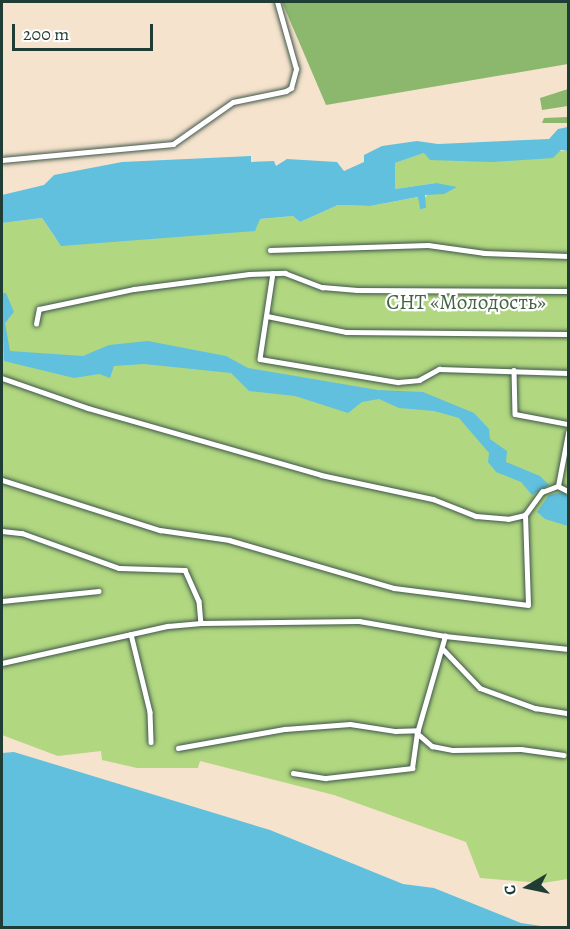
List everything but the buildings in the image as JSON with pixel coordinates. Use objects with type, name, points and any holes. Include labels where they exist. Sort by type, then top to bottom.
[{"type":"street","points":[[2,160],[173,144],[233,102],[291,88],[296,69],[277,2]]},
{"type":"street","points":[[270,250],[428,245],[484,253],[568,256]]},
{"type":"street","points":[[36,324],[39,309],[134,289],[273,273],[296,274],[322,287],[357,290],[568,291]]},
{"type":"street","points":[[273,273],[260,359],[398,382],[419,380],[439,369],[568,373]]},
{"type":"street","points":[[267,316],[346,332],[568,334]]},
{"type":"street","points":[[514,370],[515,414],[568,424]]},
{"type":"street","points":[[2,378],[99,412],[321,475],[433,499],[476,516],[508,519],[525,515]]},
{"type":"street","points":[[558,486],[568,433]]},
{"type":"street","points":[[2,480],[160,530],[230,540],[394,588],[528,605],[525,515],[542,492],[558,486],[568,491]]},
{"type":"street","points":[[2,531],[22,532],[119,568],[185,570],[199,601],[201,623]]},
{"type":"street","points":[[2,601],[99,591]]},
{"type":"street","points":[[2,663],[131,634],[201,623],[359,621],[445,636],[568,649]]},
{"type":"street","points":[[131,634],[150,712],[150,742]]},
{"type":"street","points":[[293,773],[326,778],[412,768],[418,731],[444,650],[445,636]]},
{"type":"street","points":[[444,650],[480,688],[535,708],[568,712]]},
{"type":"street","points":[[178,748],[285,729],[350,724],[395,731],[418,731],[432,746],[453,750],[521,749],[564,755]]},
{"type":"green space","points":[[282,2],[568,2],[568,64],[326,105]]},
{"type":"green space","points":[[568,89],[568,106],[542,110],[540,98]]},
{"type":"green space","points":[[568,117],[568,123],[542,123],[544,118]]},
{"type":"green space","name":"СНТ «Молодость»","points":[[568,151],[568,879],[543,883],[480,878],[466,842],[334,795],[200,761],[198,768],[137,768],[102,760],[101,751],[58,756],[2,735],[2,223],[42,218],[56,239],[293,216],[300,222],[338,205],[370,206],[419,197],[419,206],[436,183],[395,189],[395,163],[424,153]]},
{"type":"water","points":[[568,127],[568,151],[561,150],[553,158],[492,162],[430,160],[424,153],[395,163],[395,189],[436,183],[457,187],[444,194],[425,195],[426,208],[420,209],[418,197],[370,206],[338,205],[300,222],[293,216],[260,219],[255,231],[61,246],[42,218],[2,223],[2,195],[44,185],[54,175],[122,162],[251,156],[251,162],[274,161],[276,166],[287,159],[337,162],[344,171],[364,162],[364,155],[382,146],[417,141],[438,144],[549,139],[558,129]]},
{"type":"water","points":[[2,293],[6,293],[14,312],[5,323],[10,351],[83,356],[109,345],[148,341],[226,356],[248,368],[378,390],[423,392],[474,413],[489,429],[490,439],[507,451],[506,462],[540,476],[549,485],[532,495],[521,482],[496,472],[488,462],[489,453],[459,418],[434,411],[399,408],[379,399],[362,402],[348,413],[295,396],[249,391],[231,373],[144,364],[114,366],[110,378],[99,374],[74,378],[4,361]]},
{"type":"water","points":[[564,492],[568,497],[568,526],[545,519],[537,512],[549,495]]},
{"type":"water","points":[[14,752],[270,830],[403,884],[434,888],[521,923],[548,927],[2,927],[2,753]]}]
